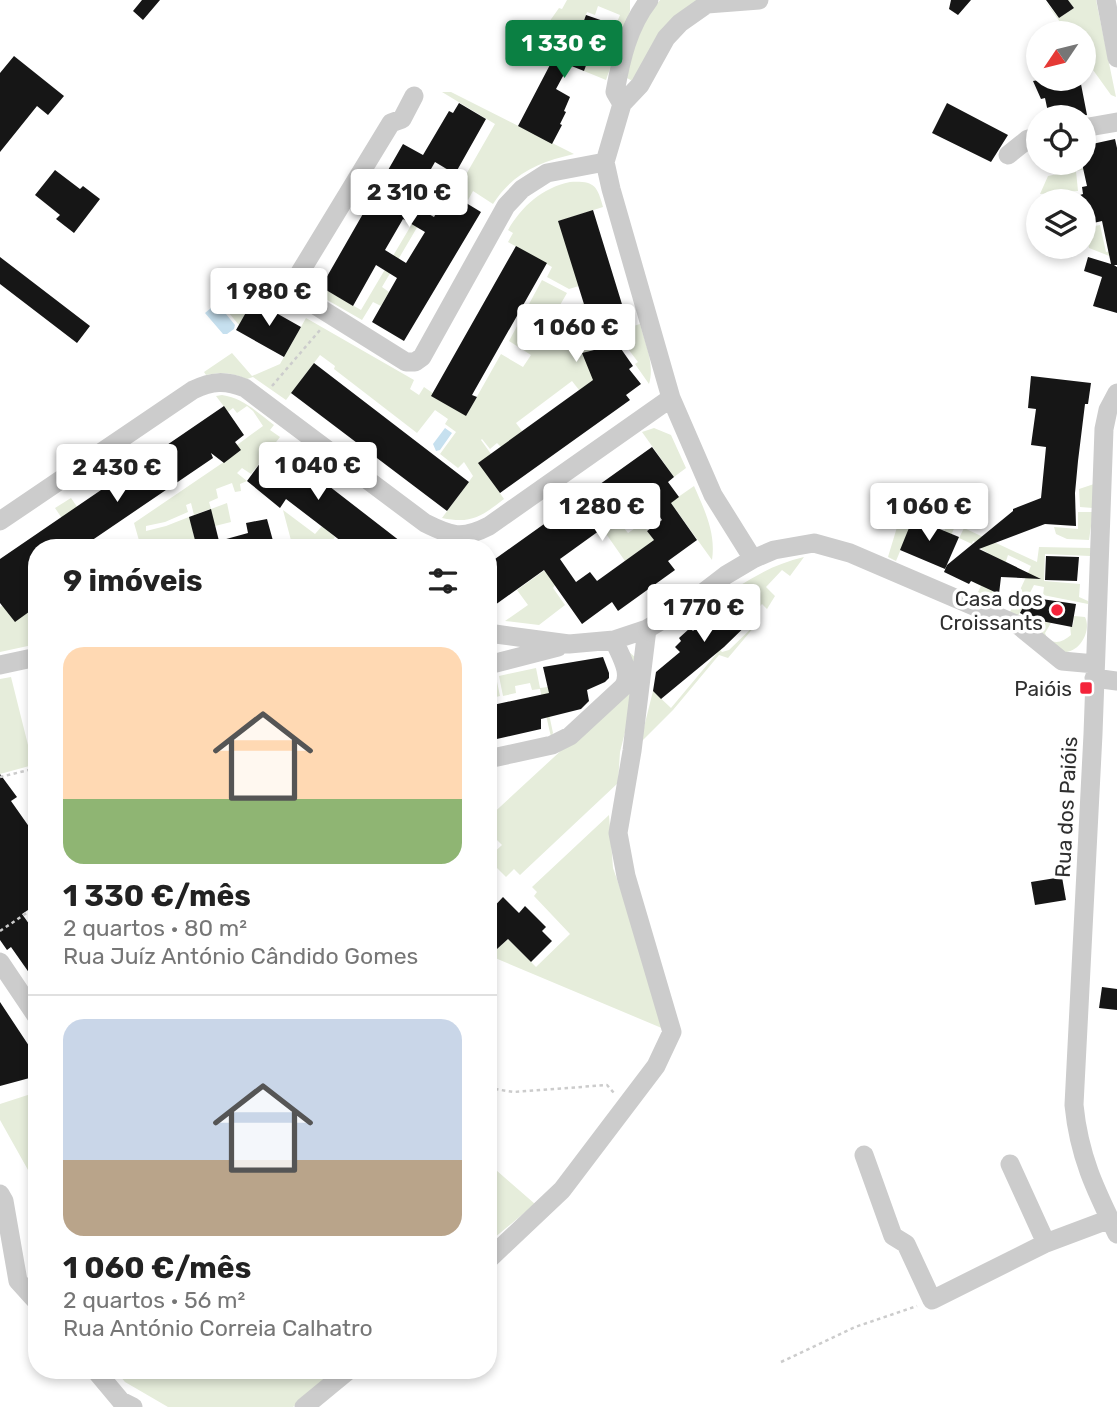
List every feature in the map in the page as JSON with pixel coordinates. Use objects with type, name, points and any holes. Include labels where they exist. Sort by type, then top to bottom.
[{"type":"street","points":[[622,104],[615,92],[623,53],[640,12],[649,0]]},
{"type":"street","points":[[753,559],[713,495],[671,398],[605,162],[622,104],[640,85],[666,38],[680,23],[707,4],[759,0]]},
{"type":"street","points":[[1106,0],[1117,58]]},
{"type":"street","points":[[414,96],[402,119],[391,123],[296,279],[295,289],[302,297],[406,362],[415,362],[422,357],[506,206],[522,189],[547,173],[605,162]]},
{"type":"street","points":[[1096,126],[1117,122]]},
{"type":"street","points":[[1008,155],[1026,141]]},
{"type":"street","points":[[0,522],[207,383],[231,383],[245,388],[425,523],[446,534],[461,536],[489,526],[671,398]]},
{"type":"street","name":"Rua dos Paióis","points":[[1113,1226],[1086,1169],[1077,1135],[1074,1105],[1104,429],[1108,410],[1117,393]]},
{"type":"street","points":[[497,663],[569,644],[614,640],[647,629],[753,559],[775,550],[814,543],[850,552],[1018,625],[1062,661],[1117,681]]},
{"type":"street","points":[[497,1251],[562,1190],[656,1066],[672,1032],[625,876],[618,833],[632,751],[647,629]]},
{"type":"street","points":[[497,635],[569,644]]},
{"type":"street","points":[[497,757],[552,745],[570,736],[627,682],[627,673],[614,640]]},
{"type":"street","points":[[0,665],[28,659]]},
{"type":"street","points":[[0,962],[28,1004]]},
{"type":"street","points":[[864,1155],[893,1236],[906,1244],[932,1300],[1046,1243],[1113,1226]]},
{"type":"street","points":[[1010,1164],[1046,1243]]},
{"type":"street","points":[[0,1194],[4,1201],[18,1281],[28,1292]]},
{"type":"street","points":[[103,1379],[121,1401],[132,1407]]},
{"type":"street","points":[[304,1407],[338,1379]]},
{"type":"path","points":[[261,400],[332,316]]},
{"type":"path","points":[[0,777],[28,770]]},
{"type":"path","points":[[0,931],[28,912]]},
{"type":"path","points":[[497,1089],[514,1091],[607,1085],[626,1106]]},
{"type":"path","points":[[781,1362],[855,1328],[932,1300]]},
{"type":"green space","points":[[567,0],[630,0],[630,11],[606,80],[584,71],[591,52],[606,57],[620,15],[598,6],[595,15],[587,12],[573,50],[556,43],[550,58],[530,49]]},
{"type":"green space","points":[[660,0],[697,0],[636,83],[627,78],[628,55],[646,18]]},
{"type":"green space","points":[[1044,0],[1059,18],[1074,8],[1068,0],[1096,0],[1116,97],[1111,95],[1096,74],[1096,21],[1059,21]]},
{"type":"green space","points":[[442,92],[451,92],[574,154],[528,170],[509,184],[493,204],[473,191],[468,200],[450,189],[440,207],[432,202],[382,287],[389,292],[381,306],[373,302],[362,320],[317,294],[312,289],[312,282],[361,310],[445,168],[464,178],[495,124]]},
{"type":"green space","points":[[1117,161],[1117,163],[1096,166]]},
{"type":"green space","points":[[1076,175],[1078,189],[1042,189],[1048,176]]},
{"type":"green space","points":[[570,182],[584,182],[593,186],[603,207],[559,221],[579,286],[569,289],[547,277],[552,267],[508,242],[513,233],[508,230],[534,199],[550,189]]},
{"type":"green space","points":[[1100,225],[1106,252],[1117,250],[1117,259],[1096,251],[1096,226]]},
{"type":"green space","points":[[542,280],[567,293],[556,312],[584,303],[595,338],[640,324],[650,361],[649,384],[635,364],[638,362],[622,341],[586,352],[608,370],[579,390],[572,381],[516,423],[522,431],[501,447],[497,443],[490,449],[481,440],[491,454],[479,463],[504,499],[475,518],[442,518],[473,476],[464,462],[458,468],[440,454],[456,432],[445,424],[448,419],[435,410],[417,433],[334,369],[335,366],[320,355],[286,400],[253,377],[247,379],[222,373],[206,375],[204,372],[232,353],[252,376],[280,364],[306,318],[414,380],[410,389],[419,395],[424,387],[466,416],[501,354],[523,367],[531,355],[509,341]]},
{"type":"green space","points":[[244,290],[253,300],[239,325],[217,299]]},
{"type":"green space","points":[[216,396],[237,399],[250,406],[274,425],[270,430],[280,437],[251,474],[242,468],[237,473],[247,481],[240,484],[241,491],[235,492],[232,483],[216,489],[218,498],[209,502],[211,509],[227,503],[231,522],[215,526],[210,509],[194,515],[198,531],[193,533],[195,539],[139,539],[134,523],[240,451],[237,445],[263,426],[247,406],[237,413],[233,408],[228,412]],"holes":[[[191,503],[194,515],[146,531],[146,526],[165,522],[188,512],[186,505]]]},
{"type":"green space","points":[[654,428],[671,435],[686,468],[674,477],[642,432]]},
{"type":"green space","points":[[1094,484],[1093,508],[1080,507],[1079,489]]},
{"type":"green space","points":[[694,486],[711,531],[712,560],[671,503],[642,523],[654,540],[625,561],[602,528],[616,518],[628,533],[641,524],[632,510],[647,500],[646,497],[655,490],[671,502]]},
{"type":"green space","points":[[917,493],[954,507],[951,515],[958,518],[951,536],[934,556],[947,524],[931,517],[929,521],[915,515],[896,561],[888,557],[904,504],[913,507]]},
{"type":"green space","points":[[71,498],[95,533],[90,537],[91,539],[76,539],[55,508]]},
{"type":"green space","points":[[283,510],[315,534],[322,526],[335,537],[334,539],[291,539]]},
{"type":"green space","points":[[1078,512],[1093,512],[1089,540],[1067,539],[1056,534],[1054,527],[1078,529]]},
{"type":"green space","points":[[964,528],[1037,562],[1039,547],[1091,548],[1090,556],[1045,554],[1044,581],[1080,584],[1079,597],[1088,601],[1088,604],[1043,595],[1044,587],[1034,585],[1018,616],[1010,612],[1031,566],[1008,555],[992,604],[976,596],[981,586],[975,583],[988,553],[981,549],[983,546],[959,538]]},
{"type":"green space","points":[[804,557],[790,576],[782,570],[766,587],[775,596],[767,609],[762,604],[759,607],[743,592],[723,612],[713,603],[768,570]]},
{"type":"green space","points":[[545,570],[565,605],[539,625],[505,621],[528,605],[517,590]]},
{"type":"green space","points":[[6,603],[28,612],[28,646],[0,652],[0,607]]},
{"type":"green space","points":[[1074,616],[1085,617],[1087,630],[1081,643],[1070,651],[1056,650],[1037,629],[1037,621],[1051,623],[1045,633],[1047,638],[1056,642],[1062,641],[1071,635],[1070,626],[1073,626]]},
{"type":"green space","points":[[692,617],[722,652],[729,650],[760,620],[728,658],[719,655],[673,710],[640,743],[653,691],[671,708],[717,653],[690,618]]},
{"type":"green space","points":[[628,651],[636,658],[635,693],[620,752],[618,783],[520,875],[514,869],[506,877],[497,868],[497,850],[502,845],[497,840],[497,810],[631,686]]},
{"type":"green space","points":[[536,668],[540,688],[548,687],[550,693],[545,695],[553,733],[551,737],[540,689],[532,690],[530,683],[515,686],[516,693],[503,696],[499,676]]},
{"type":"green space","points":[[11,677],[28,745],[28,766],[0,774],[0,679]]},
{"type":"green space","points":[[609,815],[613,868],[641,947],[664,1029],[497,959],[497,949],[508,939],[536,967],[570,934],[534,896],[537,892],[532,887]]},
{"type":"green space","points":[[28,1095],[28,1170],[0,1120],[0,1104]]},
{"type":"green space","points":[[497,1171],[535,1204],[497,1236]]},
{"type":"green space","points":[[122,1379],[326,1379],[293,1407],[168,1407]]},
{"type":"water","points":[[217,303],[235,325],[227,334],[223,334],[205,313]]},
{"type":"water","points":[[445,428],[452,433],[440,450],[436,451],[433,444]]},
{"type":"building","points":[[142,0],[160,0],[143,20],[133,11]]},
{"type":"building","points":[[951,0],[971,0],[958,15],[949,9]]},
{"type":"building","points":[[1046,0],[1068,0],[1074,8],[1059,18]]},
{"type":"building","points":[[586,15],[615,25],[604,57],[591,52],[584,71],[569,65],[556,89],[570,97],[560,124],[562,125],[552,144],[518,126],[553,59],[550,58],[555,46],[572,53]]},
{"type":"building","points":[[14,56],[64,96],[48,115],[37,106],[0,152],[0,73]]},
{"type":"building","points":[[1037,91],[1082,91],[1085,105],[1046,105],[1045,98],[1041,99]]},
{"type":"building","points":[[459,103],[486,119],[455,174],[435,162],[411,204],[434,217],[448,192],[481,212],[404,341],[372,322],[397,278],[376,265],[353,306],[321,287],[403,144],[423,155],[449,111],[453,113]],"holes":[[[403,219],[425,232],[406,263],[385,250]]]},
{"type":"building","points":[[947,103],[1008,135],[991,162],[932,133]]},
{"type":"building","points":[[1115,139],[1117,148],[1117,265],[1114,265],[1117,267],[1117,313],[1093,306],[1102,277],[1084,271],[1087,259],[1111,264],[1102,221],[1096,222],[1096,189],[1082,187],[1087,186],[1085,175],[1096,175],[1096,143]]},
{"type":"building","points":[[55,170],[80,189],[83,186],[100,199],[74,233],[56,219],[60,215],[35,195]]},
{"type":"building","points":[[593,210],[629,327],[610,333],[633,366],[629,369],[641,384],[626,395],[630,400],[500,493],[478,463],[593,380],[582,353],[598,349],[558,221]]},
{"type":"building","points":[[516,246],[547,263],[472,395],[477,397],[466,416],[431,396]]},
{"type":"building","points":[[0,257],[90,326],[77,343],[0,284]]},
{"type":"building","points":[[253,300],[301,327],[284,357],[236,330]]},
{"type":"building","points":[[314,363],[469,482],[447,511],[291,393]]},
{"type":"building","points":[[1031,376],[1091,383],[1088,404],[1085,404],[1078,461],[1076,526],[1045,524],[979,549],[1041,579],[1001,577],[999,594],[944,572],[947,565],[1013,509],[1041,498],[1046,447],[1031,445],[1036,409],[1028,408]]},
{"type":"building","points":[[224,406],[244,435],[235,442],[241,450],[224,463],[211,453],[213,458],[94,539],[29,539]]},
{"type":"building","points":[[274,444],[397,539],[338,539],[286,499],[280,508],[247,481]]},
{"type":"building","points":[[652,447],[674,477],[668,482],[679,497],[671,503],[697,540],[668,561],[675,570],[618,611],[612,602],[582,624],[544,570],[497,604],[497,558]],"holes":[[[646,497],[662,520],[647,531],[654,540],[597,581],[590,572],[576,582],[560,559]]]},
{"type":"building","points":[[211,509],[218,539],[195,539],[189,517]]},
{"type":"building","points":[[913,518],[959,537],[945,569],[900,550]]},
{"type":"building","points":[[267,519],[273,539],[226,539],[248,533],[246,523]]},
{"type":"building","points":[[28,540],[28,613],[15,622],[0,603],[0,559]]},
{"type":"building","points":[[1046,556],[1079,557],[1077,581],[1045,580]]},
{"type":"building","points":[[742,593],[760,612],[724,647],[661,699],[653,691],[656,672],[680,652],[675,647],[681,641],[679,638],[690,628],[693,631],[718,607],[723,612]]},
{"type":"building","name":"Casa dos Croissants","points":[[1028,597],[1076,604],[1072,627],[1031,619],[1020,613]]},
{"type":"building","points":[[603,657],[609,678],[587,690],[589,701],[581,709],[541,719],[541,729],[497,739],[497,704],[549,693],[543,667]]},
{"type":"building","points":[[0,774],[17,797],[11,801],[28,825],[28,910],[22,914],[28,922],[28,971],[11,947],[7,950],[0,940]]},
{"type":"building","points":[[1062,877],[1066,900],[1035,905],[1031,882]]},
{"type":"building","points":[[503,897],[519,913],[525,906],[546,927],[542,931],[552,941],[531,962],[508,939],[497,949],[497,903]]},
{"type":"building","points":[[1102,987],[1117,989],[1117,1010],[1099,1008]]},
{"type":"building","points":[[0,1002],[28,1044],[28,1078],[0,1086]]},
{"type":"place","name":"Casa dos Croissants","points":[[1057,610]]},
{"type":"place","name":"Paióis","points":[[1086,688]]}]
